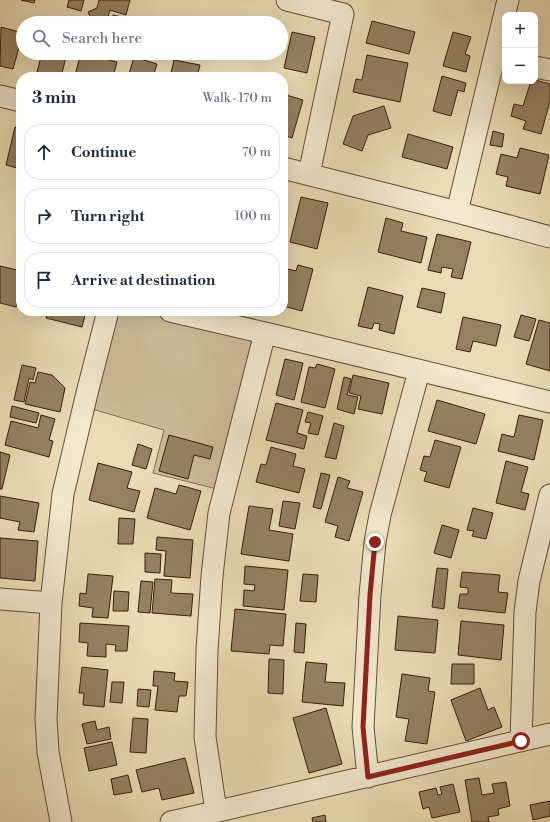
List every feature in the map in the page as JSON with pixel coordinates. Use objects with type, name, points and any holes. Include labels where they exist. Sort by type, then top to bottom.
[{"type":"street","points":[[287,0],[345,7],[308,174]]},
{"type":"street","points":[[457,212],[499,60],[508,0]]},
{"type":"street","points":[[538,68],[550,70]]},
{"type":"street","points":[[0,96],[16,100]]},
{"type":"street","points":[[288,169],[550,236]]},
{"type":"street","points":[[61,822],[48,752],[46,719],[51,603],[63,494],[107,316]]},
{"type":"street","points":[[191,316],[550,402]]},
{"type":"street","points":[[216,811],[205,737],[207,650],[212,576],[219,513],[264,333]]},
{"type":"street","points":[[368,777],[363,720],[370,595],[375,542],[380,515],[419,371]]},
{"type":"street","points":[[521,741],[525,612],[529,581],[550,495]]},
{"type":"street","points":[[0,599],[51,603]]},
{"type":"street","points":[[171,822],[550,734]]},
{"type":"shaded area","points":[[118,316],[171,316],[248,334],[257,348],[221,490],[153,473],[164,430],[92,409]]},
{"type":"building","points":[[21,0],[35,0],[34,3]]},
{"type":"building","points":[[69,0],[84,0],[81,11],[67,7]]},
{"type":"building","points":[[99,0],[130,0],[126,15],[110,10],[108,16],[90,16],[88,12],[97,8]]},
{"type":"building","points":[[372,21],[415,32],[409,54],[366,43]]},
{"type":"building","points":[[1,27],[16,31],[16,58],[13,69],[0,66]]},
{"type":"building","points":[[292,32],[315,37],[307,73],[284,68],[286,60],[288,60],[288,50]]},
{"type":"building","points":[[453,32],[471,37],[465,54],[470,56],[466,72],[443,66]]},
{"type":"building","points":[[367,55],[408,63],[400,102],[353,92],[356,79],[362,80]]},
{"type":"building","points":[[40,60],[65,60],[62,72],[37,72]]},
{"type":"building","points":[[79,60],[109,60],[117,62],[114,72],[76,72]]},
{"type":"building","points":[[133,60],[144,60],[157,64],[155,72],[130,72]]},
{"type":"building","points":[[174,60],[200,65],[198,72],[171,72]]},
{"type":"building","points":[[442,76],[466,83],[464,92],[458,90],[451,116],[433,111]]},
{"type":"building","points":[[538,81],[550,84],[550,101],[541,134],[523,129],[526,121],[511,116],[514,104],[523,106],[530,84],[538,84]]},
{"type":"building","points":[[288,96],[303,100],[292,138],[288,137]]},
{"type":"building","points":[[384,106],[391,128],[368,135],[362,151],[343,144],[353,116]]},
{"type":"building","points":[[15,127],[16,168],[6,165]]},
{"type":"building","points":[[493,131],[504,134],[502,147],[490,145]]},
{"type":"building","points":[[408,134],[453,147],[447,169],[402,157]]},
{"type":"building","points":[[520,148],[549,155],[540,194],[506,186],[508,177],[496,174],[501,154],[517,158]]},
{"type":"building","points":[[301,197],[328,203],[317,249],[290,242]]},
{"type":"building","points":[[386,218],[403,223],[401,231],[427,237],[421,263],[378,252]]},
{"type":"building","points":[[437,234],[471,242],[462,279],[451,277],[453,269],[442,267],[441,273],[428,270]]},
{"type":"building","points":[[298,265],[313,269],[302,311],[288,307],[288,269],[296,271]]},
{"type":"building","points":[[0,266],[16,270],[16,307],[0,303]]},
{"type":"building","points":[[368,287],[403,296],[394,334],[379,330],[380,324],[374,323],[372,329],[358,326]]},
{"type":"building","points":[[422,288],[445,293],[441,313],[417,307]]},
{"type":"building","points":[[521,315],[536,319],[529,341],[514,337]]},
{"type":"building","points":[[47,316],[85,316],[82,327],[46,318]]},
{"type":"building","points":[[463,317],[501,325],[496,346],[473,341],[470,352],[456,349]]},
{"type":"building","points":[[539,320],[550,323],[550,371],[526,364]]},
{"type":"building","points":[[285,359],[303,363],[294,400],[276,395]]},
{"type":"building","points":[[317,364],[335,369],[325,408],[301,402],[309,367],[315,368]]},
{"type":"building","points":[[22,365],[36,368],[33,380],[29,378],[24,402],[14,400]]},
{"type":"building","points":[[38,372],[52,375],[65,388],[60,412],[25,404],[30,382],[35,383]]},
{"type":"building","points":[[353,375],[389,383],[382,414],[358,409],[361,396],[349,393]]},
{"type":"building","points":[[344,377],[351,379],[347,395],[358,397],[354,414],[337,409]]},
{"type":"building","points":[[437,400],[485,414],[476,444],[428,431]]},
{"type":"building","points":[[276,403],[303,410],[297,433],[307,436],[304,449],[266,440]]},
{"type":"building","points":[[12,406],[39,413],[36,423],[10,417]]},
{"type":"building","points":[[308,412],[323,416],[318,435],[308,433],[311,423],[305,422]]},
{"type":"building","points":[[41,415],[55,419],[49,440],[53,441],[49,457],[5,445],[11,421],[38,428]]},
{"type":"building","points":[[519,415],[543,420],[534,460],[498,451],[502,434],[514,437]]},
{"type":"building","points":[[334,423],[344,426],[336,459],[325,457]]},
{"type":"building","points":[[169,435],[213,447],[210,459],[194,455],[188,479],[159,471]]},
{"type":"building","points":[[435,440],[461,447],[449,488],[424,481],[427,472],[420,470],[424,456],[430,457]]},
{"type":"building","points":[[138,444],[152,449],[146,469],[132,465]]},
{"type":"building","points":[[271,447],[296,454],[293,466],[305,469],[299,493],[256,482],[261,464],[266,465]]},
{"type":"building","points":[[0,452],[10,455],[2,489],[0,489]]},
{"type":"building","points":[[506,461],[528,467],[521,492],[529,494],[525,510],[496,503]]},
{"type":"building","points":[[98,463],[132,472],[127,488],[140,491],[134,512],[89,500]]},
{"type":"building","points":[[321,473],[330,475],[321,509],[313,507]]},
{"type":"building","points":[[338,477],[350,481],[347,488],[363,492],[349,541],[335,537],[338,526],[325,522]]},
{"type":"building","points":[[179,485],[201,491],[190,530],[147,518],[155,488],[176,494]]},
{"type":"building","points":[[0,496],[39,503],[34,532],[18,530],[20,522],[0,518]]},
{"type":"building","points":[[283,501],[300,503],[295,529],[279,526]]},
{"type":"building","points":[[249,506],[273,509],[269,530],[293,534],[289,561],[241,554]]},
{"type":"building","points":[[473,508],[493,513],[486,539],[472,536],[474,531],[467,530]]},
{"type":"building","points":[[119,518],[135,519],[133,544],[118,544]]},
{"type":"building","points":[[442,525],[459,530],[451,558],[434,553]]},
{"type":"building","points":[[157,537],[193,540],[190,578],[164,576],[166,551],[156,550]]},
{"type":"building","points":[[0,538],[38,541],[35,581],[0,578]]},
{"type":"building","points":[[145,553],[161,554],[160,573],[145,572]]},
{"type":"building","points":[[245,566],[288,570],[284,610],[243,606],[244,590],[254,591],[255,585],[244,584]]},
{"type":"building","points":[[437,568],[448,569],[444,609],[432,607]]},
{"type":"building","points":[[462,572],[500,575],[498,592],[508,593],[505,613],[458,608],[460,594],[468,594],[468,588],[460,587]]},
{"type":"building","points":[[88,574],[113,576],[108,618],[92,617],[93,608],[79,606],[80,593],[86,594]]},
{"type":"building","points":[[303,574],[318,575],[316,602],[300,601]]},
{"type":"building","points":[[155,579],[172,580],[171,593],[193,594],[191,616],[152,613]]},
{"type":"building","points":[[141,581],[153,582],[150,613],[138,612]]},
{"type":"building","points":[[114,591],[129,592],[128,611],[113,611]]},
{"type":"building","points":[[235,609],[286,614],[283,646],[270,645],[269,654],[231,651]]},
{"type":"building","points":[[398,616],[438,620],[435,653],[395,650]]},
{"type":"building","points":[[461,621],[504,625],[501,660],[458,655]]},
{"type":"building","points":[[80,623],[129,626],[127,651],[115,651],[116,645],[106,644],[106,657],[87,656],[88,643],[79,642]]},
{"type":"building","points":[[296,623],[306,624],[304,653],[294,652]]},
{"type":"building","points":[[269,659],[284,660],[283,694],[268,693]]},
{"type":"building","points":[[306,662],[327,664],[325,682],[345,683],[343,706],[302,702]]},
{"type":"building","points":[[452,664],[474,664],[474,684],[451,684]]},
{"type":"building","points":[[82,667],[108,670],[104,707],[83,705],[84,693],[79,693]]},
{"type":"building","points":[[154,671],[175,673],[174,681],[188,682],[186,696],[179,696],[177,712],[155,710],[158,686],[153,686]]},
{"type":"building","points":[[402,674],[430,678],[428,691],[435,692],[427,744],[405,741],[409,719],[396,717]]},
{"type":"building","points":[[112,682],[124,682],[122,703],[110,702]]},
{"type":"building","points":[[480,688],[488,710],[494,707],[502,727],[466,741],[451,700]]},
{"type":"building","points":[[138,689],[151,690],[149,707],[137,706]]},
{"type":"building","points":[[326,708],[342,764],[309,773],[293,718]]},
{"type":"building","points":[[133,718],[148,719],[146,753],[130,752]]},
{"type":"building","points":[[95,721],[97,730],[109,727],[111,739],[87,744],[82,724]]},
{"type":"building","points":[[112,742],[117,765],[89,771],[84,748]]},
{"type":"building","points":[[185,758],[194,793],[162,800],[159,788],[142,792],[136,770]]},
{"type":"building","points":[[128,775],[132,792],[114,795],[111,779]]},
{"type":"building","points":[[479,778],[482,795],[494,793],[492,784],[506,782],[510,806],[498,809],[499,815],[488,817],[489,822],[472,822],[465,780]]},
{"type":"building","points":[[453,784],[460,812],[432,818],[429,807],[423,809],[419,792],[436,788],[438,795],[442,794],[440,787]]},
{"type":"building","points":[[550,801],[550,816],[533,820],[530,805]]},
{"type":"building","points":[[325,815],[326,822],[313,822],[312,818]]},
{"type":"route","points":[[375,542],[370,595],[363,727],[368,777],[521,741]]}]
